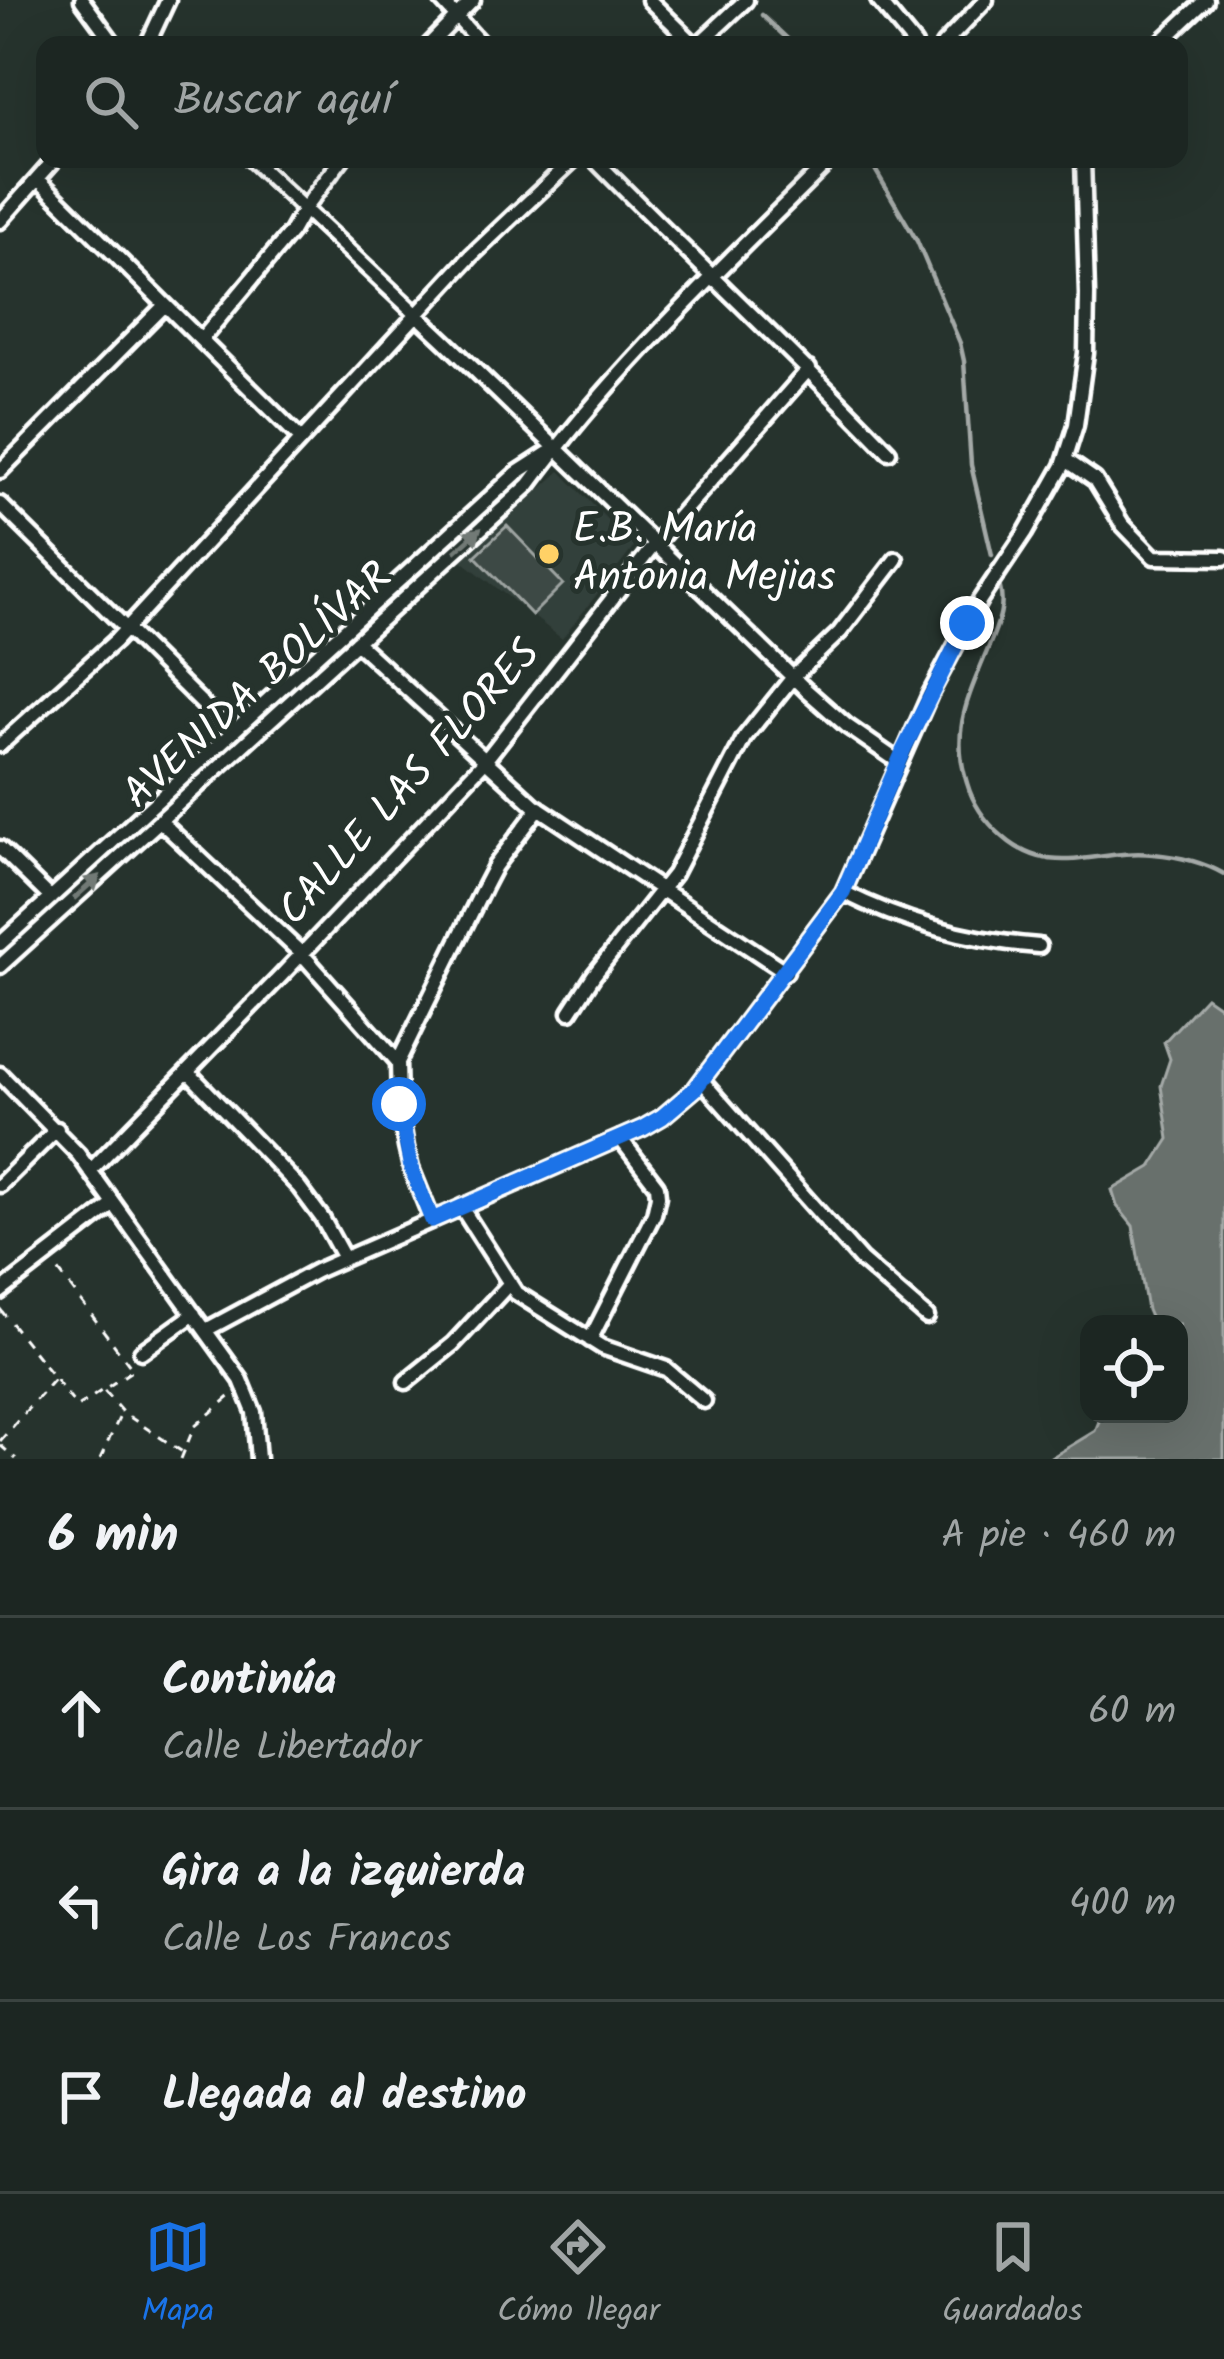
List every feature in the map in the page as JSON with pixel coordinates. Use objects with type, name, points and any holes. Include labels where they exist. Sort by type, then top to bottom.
[{"type":"street","points":[[82,0],[108,36]]},
{"type":"street","points":[[151,36],[168,0]]},
{"type":"street","points":[[441,0],[474,36]]},
{"type":"street","points":[[437,36],[473,0]]},
{"type":"street","points":[[649,0],[687,36]]},
{"type":"street","points":[[706,36],[746,0]]},
{"type":"street","points":[[878,0],[908,36]]},
{"type":"street","points":[[952,36],[986,0]]},
{"type":"street","points":[[1168,36],[1206,0]]},
{"type":"street","points":[[0,221],[47,168]]},
{"type":"street","points":[[261,168],[793,677],[847,726],[898,762]]},
{"type":"street","points":[[200,340],[292,232],[335,168]]},
{"type":"street","points":[[0,746],[127,628],[416,314],[564,168]]},
{"type":"street","points":[[603,168],[889,452]]},
{"type":"street","name":"AVENIDA BOLÍVAR","points":[[0,966],[529,485],[628,366],[815,168]]},
{"type":"street","points":[[206,1330],[344,1258],[662,1117],[702,1081],[785,972],[843,892],[898,762],[980,600],[1066,460],[1082,390],[1087,325],[1083,168]]},
{"type":"street","points":[[38,178],[300,438]]},
{"type":"street","points":[[0,471],[165,305]]},
{"type":"street","name":"CALLE LAS FLORES","points":[[90,1171],[484,761],[655,545],[809,369]]},
{"type":"street","name":"AVENIDA BOLÍVAR","points":[[0,944],[518,473],[555,449]]},
{"type":"street","points":[[1066,460],[1095,480],[1122,524],[1154,557],[1224,558]]},
{"type":"street","points":[[0,504],[232,733]]},
{"type":"street","points":[[570,1012],[663,890],[744,738],[793,677],[840,632],[896,559]]},
{"type":"street","points":[[356,642],[538,808],[785,972]]},
{"type":"street","points":[[432,1220],[406,1147],[398,1062],[495,866],[538,808]]},
{"type":"street","points":[[160,820],[302,954],[398,1062]]},
{"type":"street","points":[[0,848],[50,898]]},
{"type":"street","points":[[843,892],[916,922],[980,939],[1039,946]]},
{"type":"street","points":[[188,1072],[299,1187],[344,1258]]},
{"type":"street","points":[[0,1074],[57,1129],[90,1171],[244,1385],[254,1412],[259,1459]]},
{"type":"street","points":[[702,1081],[861,1260],[927,1318]]},
{"type":"street","points":[[0,1185],[57,1129]]},
{"type":"street","points":[[590,1340],[654,1214],[658,1196],[654,1181],[620,1138]]},
{"type":"street","points":[[0,1292],[114,1204]]},
{"type":"street","points":[[461,1207],[516,1293],[602,1347],[666,1369],[704,1401]]},
{"type":"street","points":[[406,1382],[453,1344],[510,1283]]},
{"type":"street","points":[[141,1352],[194,1314]]},
{"type":"path","points":[[0,1309],[76,1407],[133,1370],[46,1255]]},
{"type":"path","points":[[16,1459],[0,1443],[54,1378]]},
{"type":"path","points":[[103,1390],[122,1412],[182,1456],[194,1426],[244,1385]]},
{"type":"path","points":[[100,1459],[122,1412]]},
{"type":"shaded area","name":"E.B. María Antonia Mejias","points":[[560,471],[634,547],[562,639],[461,560]]},
{"type":"shaded area","points":[[507,526],[563,584],[532,615],[475,556]]},
{"type":"shaded area","points":[[1206,997],[1219,1006],[1224,1003],[1224,1459],[1049,1459],[1095,1431],[1098,1423],[1188,1423],[1188,1315],[1149,1315],[1133,1226],[1117,1206],[1112,1190],[1151,1167],[1169,1139],[1161,1086],[1170,1059],[1164,1042]]},
{"type":"waterway","points":[[762,15],[784,36]]},
{"type":"waterway","points":[[874,168],[917,241],[960,343],[971,465],[992,555]]},
{"type":"waterway","points":[[1000,588],[998,622],[961,727],[967,783],[985,819],[1002,836],[1039,857],[1075,860],[1153,854],[1189,860],[1224,874]]},
{"type":"place","name":"E.B. María Antonia Mejias","points":[[549,554]]},
{"type":"route","points":[[399,1104],[411,1168],[432,1220],[643,1128],[681,1102],[711,1070],[843,892],[904,749],[967,623]]}]
